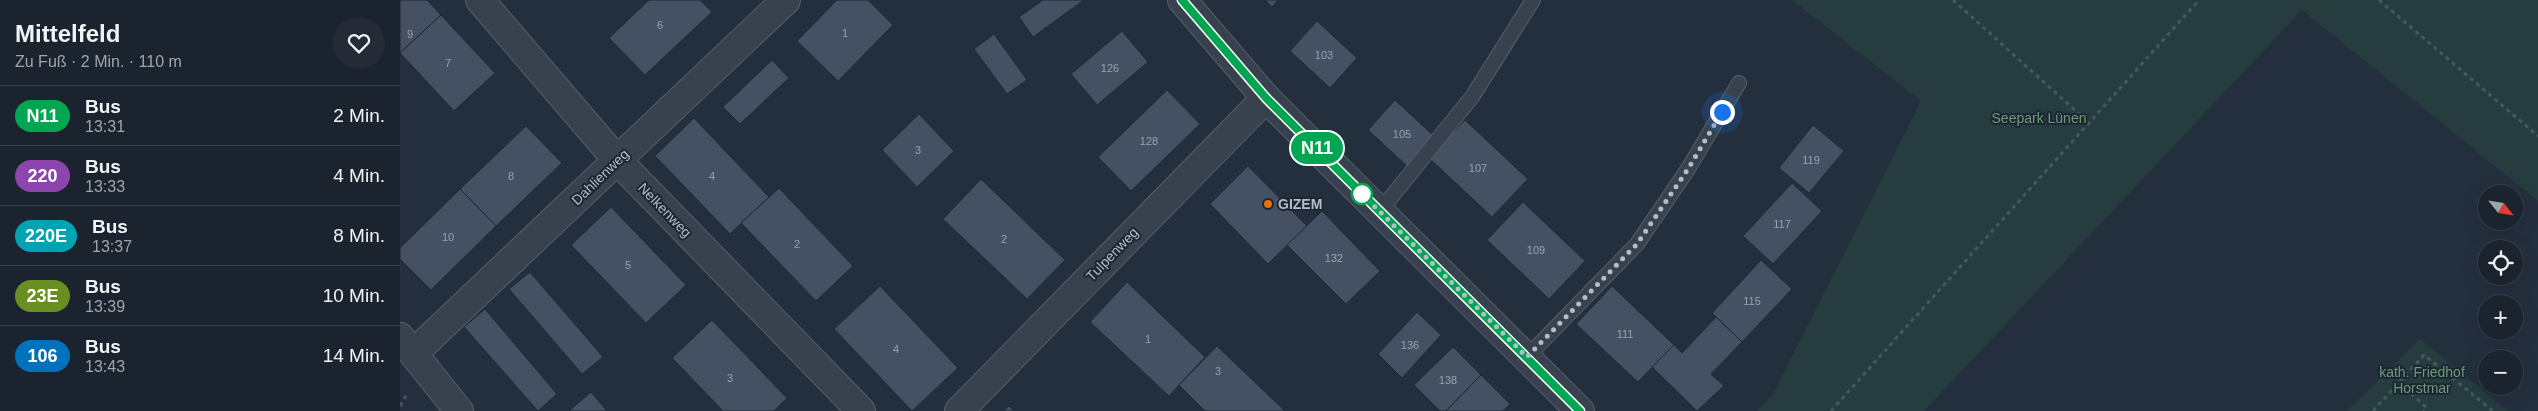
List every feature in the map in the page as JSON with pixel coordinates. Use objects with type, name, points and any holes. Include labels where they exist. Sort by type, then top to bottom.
[{"type":"street","name":"Nelkenweg","points":[[480,0],[617,160],[861,411]]},
{"type":"street","name":"Dahlienweg","points":[[407,345],[617,160],[786,0]]},
{"type":"street","points":[[1182,0],[1266,98],[1580,411]]},
{"type":"street","name":"Tulpenweg","points":[[959,411],[1266,98]]},
{"type":"street","points":[[407,345],[459,411]]},
{"type":"lane","points":[[1380,211],[1472,97],[1534,0]]},
{"type":"lane","points":[[1527,357],[1637,244],[1688,169],[1739,83]]},
{"type":"path","points":[[1954,0],[2088,122]]},
{"type":"path","points":[[1831,411],[2199,0]]},
{"type":"path","points":[[2379,0],[2538,136]]},
{"type":"path","points":[[2373,411],[2424,355],[2493,411]]},
{"type":"path","points":[[2399,383],[2426,407],[2423,411]]},
{"type":"green space","name":"Seepark Lünen","points":[[1792,0],[2538,0],[2538,201],[2523,189],[2523,185],[2518,185],[2302,10],[1924,411],[1757,411],[1773,394],[1921,101]]},
{"type":"green space","name":"kath. Friedhof Horstmar","points":[[2420,339],[2478,386],[2478,395],[2488,395],[2508,411],[2347,411]]},
{"type":"building","points":[[400,0],[427,0],[441,15],[400,53]]},
{"type":"building","points":[[649,0],[700,0],[712,12],[645,75],[609,38]]},
{"type":"building","points":[[837,0],[868,0],[893,25],[838,81],[797,41]]},
{"type":"building","points":[[1043,0],[1084,0],[1033,37],[1019,17]]},
{"type":"building","points":[[1265,0],[1278,0],[1272,7]]},
{"type":"building","points":[[441,15],[495,73],[454,111],[400,53]]},
{"type":"building","points":[[1317,21],[1357,58],[1330,88],[1290,51]]},
{"type":"building","points":[[1122,31],[1148,62],[1097,105],[1071,74]]},
{"type":"building","points":[[994,34],[1027,80],[1007,94],[974,49]]},
{"type":"building","points":[[772,60],[789,78],[740,124],[723,107]]},
{"type":"building","points":[[1167,90],[1200,124],[1131,191],[1098,157]]},
{"type":"building","points":[[1395,100],[1436,138],[1408,167],[1368,130]]},
{"type":"building","points":[[919,114],[954,151],[917,187],[882,150]]},
{"type":"building","points":[[694,118],[769,197],[730,234],[655,156]]},
{"type":"building","points":[[1465,120],[1528,179],[1492,217],[1429,158]]},
{"type":"building","points":[[1813,125],[1844,151],[1809,193],[1779,168]]},
{"type":"building","points":[[526,126],[562,163],[496,226],[460,189]]},
{"type":"building","points":[[1248,166],[1307,226],[1268,264],[1210,204]]},
{"type":"building","points":[[981,179],[1065,260],[1027,299],[943,219]]},
{"type":"building","points":[[1792,183],[1822,211],[1773,264],[1743,236]]},
{"type":"building","points":[[779,188],[853,266],[816,301],[741,223]]},
{"type":"building","points":[[460,189],[496,226],[431,290],[400,259],[400,248]]},
{"type":"building","points":[[1523,202],[1585,261],[1549,299],[1487,240]]},
{"type":"building","points":[[611,207],[686,285],[646,323],[571,245]]},
{"type":"building","points":[[1322,211],[1380,271],[1346,304],[1287,245]]},
{"type":"building","points":[[1761,260],[1792,289],[1742,342],[1712,313]]},
{"type":"building","points":[[530,272],[603,357],[582,374],[509,289]]},
{"type":"building","points":[[1127,282],[1205,357],[1169,396],[1090,322]]},
{"type":"building","points":[[880,286],[958,368],[912,411],[834,329]]},
{"type":"building","points":[[1612,286],[1674,345],[1638,382],[1576,324]]},
{"type":"building","points":[[485,309],[557,394],[538,411],[464,327]]},
{"type":"building","points":[[1417,312],[1441,335],[1402,378],[1378,354]]},
{"type":"building","points":[[1716,317],[1742,342],[1711,374],[1724,386],[1697,411],[1652,367],[1674,345],[1682,353]]},
{"type":"building","points":[[712,320],[787,398],[774,411],[723,411],[672,358]]},
{"type":"building","points":[[1217,346],[1285,411],[1205,411],[1179,385]]},
{"type":"building","points":[[1453,347],[1481,375],[1446,411],[1440,411],[1414,385]]},
{"type":"building","points":[[1481,375],[1510,404],[1503,411],[1446,411]]},
{"type":"building","points":[[591,392],[607,411],[569,411]]},
{"type":"building","points":[[1009,406],[1014,411],[1004,411]]},
{"type":"bus line","name":"N11","points":[[1182,0],[1266,98],[1580,411]]},
{"type":"place","name":"GIZEM","points":[[1268,204]]},
{"type":"route","points":[[1362,194],[1527,357],[1637,244],[1688,169],[1722,112]]}]
